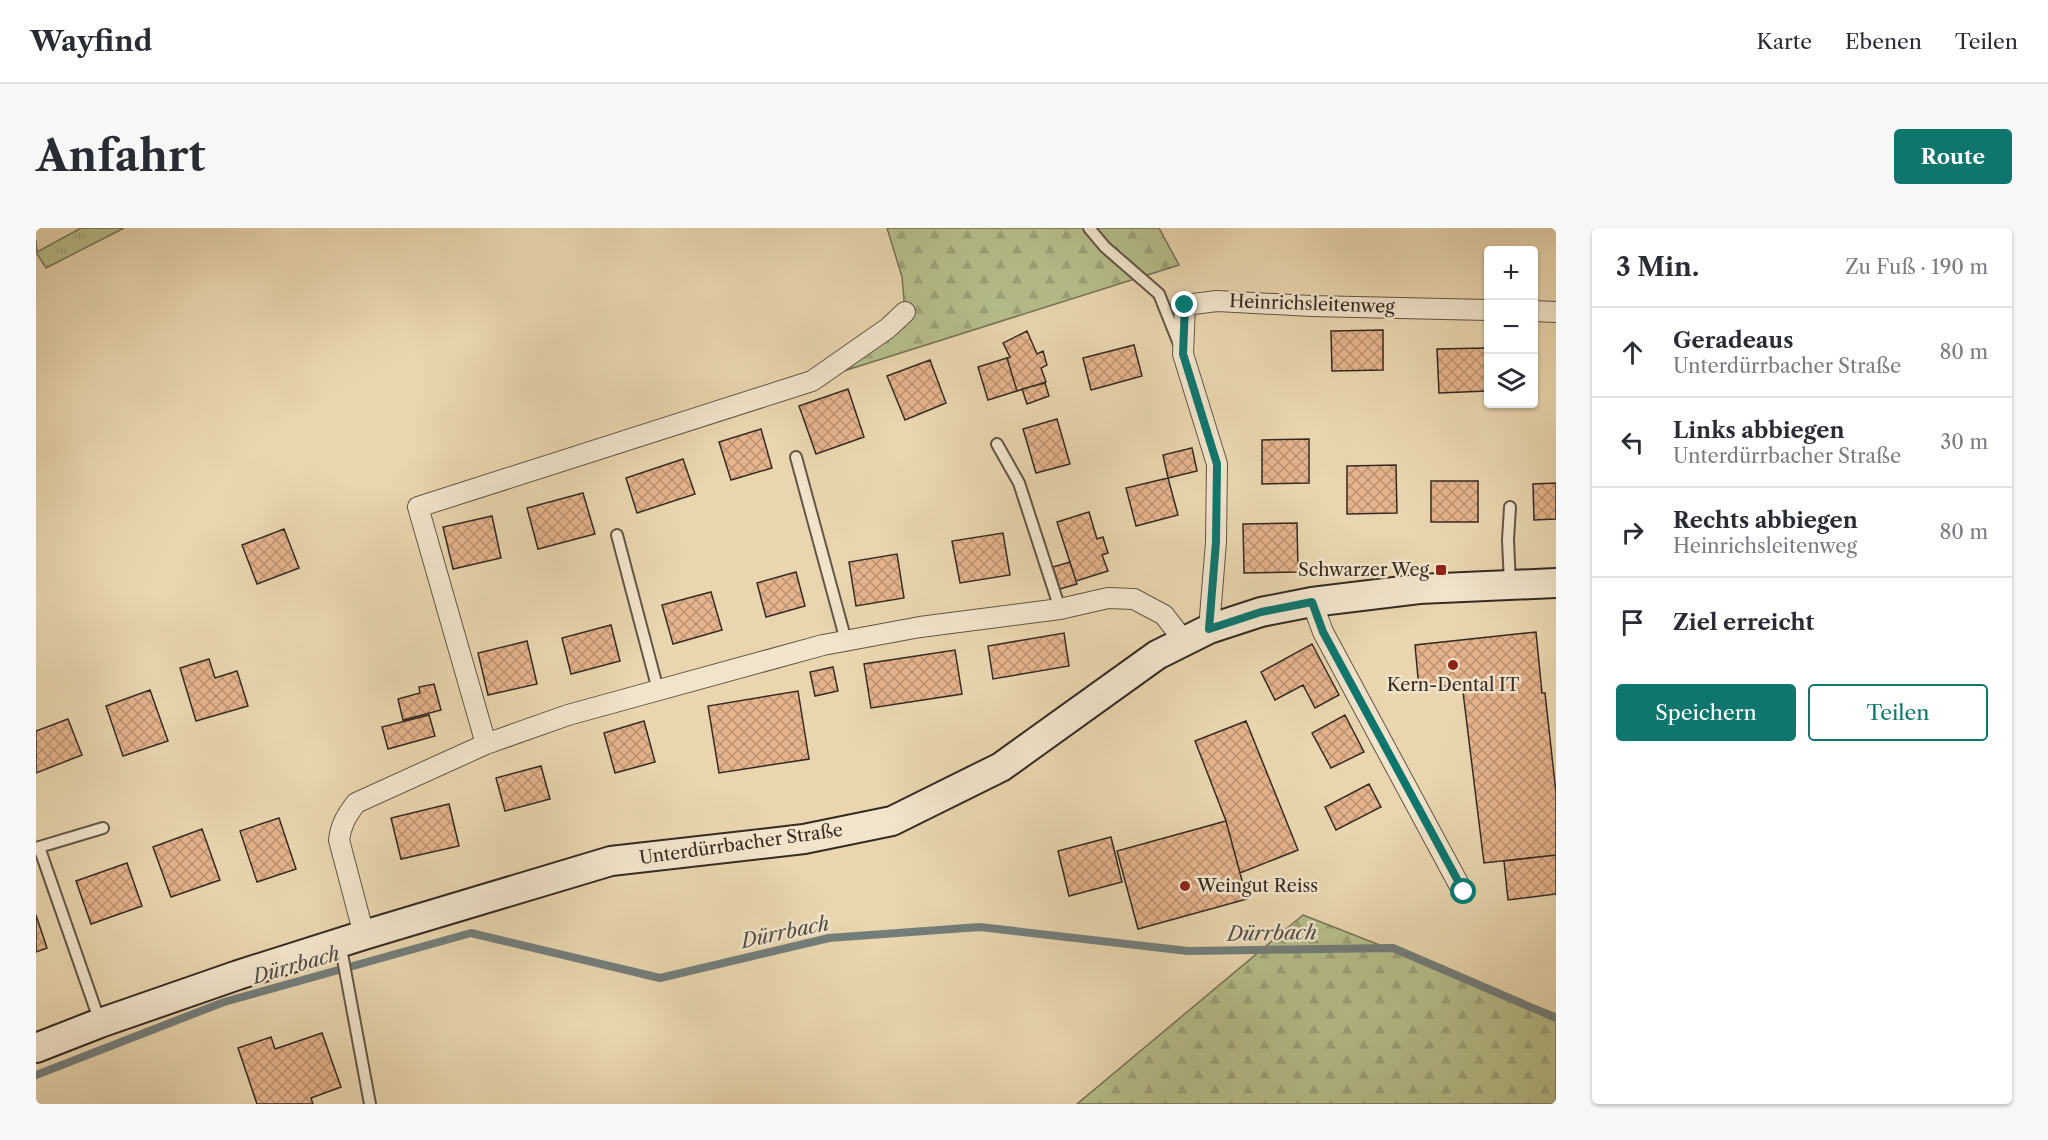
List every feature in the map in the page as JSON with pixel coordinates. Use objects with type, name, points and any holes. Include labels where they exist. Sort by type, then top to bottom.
[{"type":"street","name":"Heinrichsleitenweg","points":[[1209,629],[1216,542],[1217,464],[1183,354],[1185,305],[1217,300],[1311,306],[1484,310]]},
{"type":"street","points":[[1538,311],[1556,312]]},
{"type":"street","points":[[486,744],[418,507],[812,381],[888,328],[905,312]]},
{"type":"street","name":"Unterdürrbacher Straße","points":[[36,1048],[100,1023],[348,953],[611,861],[804,839],[892,821],[1001,767],[1157,655],[1209,629],[1261,612],[1312,602],[1419,589],[1556,583]]},
{"type":"street","points":[[348,953],[339,840],[346,816],[356,803],[375,793],[486,744],[568,715],[824,645],[920,627],[1060,609],[1108,598],[1134,599],[1164,615],[1184,641]]},
{"type":"street","points":[[1312,602],[1323,632],[1464,892]]},
{"type":"lane","name":"Heinrichsleitenweg","points":[[1089,228],[1105,247],[1159,294],[1183,354]]},
{"type":"lane","points":[[997,444],[1018,483],[1060,609]]},
{"type":"lane","points":[[796,457],[846,641]]},
{"type":"lane","points":[[1510,507],[1508,540],[1510,584]]},
{"type":"lane","points":[[617,535],[658,690]]},
{"type":"lane","points":[[100,1023],[38,848],[103,828]]},
{"type":"lane","points":[[348,953],[370,1104]]},
{"type":"green space","points":[[81,228],[124,228],[46,268],[36,252],[36,240],[37,252]]},
{"type":"green space","points":[[887,228],[1159,228],[1179,265],[812,381],[905,312],[902,277]]},
{"type":"green space","points":[[1303,915],[1556,1014],[1556,1104],[1077,1104]]},
{"type":"building","points":[[1383,330],[1383,370],[1332,371],[1331,331]]},
{"type":"building","points":[[1027,331],[1037,354],[1043,351],[1047,365],[1041,368],[1046,382],[1017,391],[1007,358],[1010,357],[1003,343]]},
{"type":"building","points":[[1134,345],[1142,376],[1091,390],[1083,358]]},
{"type":"building","points":[[1484,348],[1484,391],[1439,393],[1437,349]]},
{"type":"building","points":[[1007,358],[1017,391],[988,400],[978,367]]},
{"type":"building","points":[[930,360],[946,403],[905,420],[887,376]]},
{"type":"building","points":[[1045,383],[1049,396],[1027,404],[1022,389]]},
{"type":"building","points":[[848,389],[864,437],[816,454],[799,406]]},
{"type":"building","points":[[1057,419],[1070,464],[1036,473],[1023,429]]},
{"type":"building","points":[[761,429],[772,468],[731,480],[719,442]]},
{"type":"building","points":[[1309,439],[1309,483],[1262,484],[1262,440]]},
{"type":"building","points":[[1192,448],[1197,471],[1168,478],[1163,455]]},
{"type":"building","points":[[683,459],[695,494],[637,513],[626,478]]},
{"type":"building","points":[[1396,465],[1397,513],[1347,514],[1347,466]]},
{"type":"building","points":[[1168,478],[1178,515],[1136,526],[1126,488]]},
{"type":"building","points":[[1431,481],[1478,481],[1478,522],[1431,522]]},
{"type":"building","points":[[1556,483],[1556,519],[1534,520],[1533,484]]},
{"type":"building","points":[[583,493],[595,534],[538,549],[527,508]]},
{"type":"building","points":[[1089,512],[1097,539],[1103,537],[1108,553],[1102,555],[1108,571],[1076,581],[1057,522]]},
{"type":"building","points":[[492,516],[501,558],[453,569],[443,527]]},
{"type":"building","points":[[1297,523],[1298,572],[1244,573],[1243,524]]},
{"type":"building","points":[[284,529],[299,568],[257,584],[242,545]]},
{"type":"building","points":[[1003,533],[1010,575],[960,583],[952,541]]},
{"type":"building","points":[[897,554],[904,598],[856,606],[849,562]]},
{"type":"building","points":[[1070,562],[1077,584],[1060,589],[1053,567]]},
{"type":"building","points":[[796,572],[805,606],[766,617],[757,583]]},
{"type":"building","points":[[711,592],[722,630],[673,644],[662,605]]},
{"type":"building","points":[[611,625],[620,661],[571,674],[562,638]]},
{"type":"building","points":[[1536,632],[1556,793],[1556,855],[1484,863],[1462,684],[1419,689],[1415,645]]},
{"type":"building","points":[[1064,633],[1069,666],[993,679],[988,646]]},
{"type":"building","points":[[527,641],[537,684],[488,695],[478,653]]},
{"type":"building","points":[[1312,644],[1339,695],[1315,708],[1303,685],[1275,700],[1261,672]]},
{"type":"building","points":[[955,650],[962,694],[871,708],[864,664]]},
{"type":"building","points":[[209,659],[215,678],[237,671],[248,706],[196,721],[180,668]]},
{"type":"building","points":[[833,667],[838,691],[815,696],[810,672]]},
{"type":"building","points":[[434,684],[441,710],[403,720],[398,699],[420,693],[419,687]]},
{"type":"building","points":[[150,690],[168,741],[123,756],[106,706]]},
{"type":"building","points":[[798,691],[809,759],[719,773],[708,706]]},
{"type":"building","points":[[429,715],[435,736],[388,749],[382,727]]},
{"type":"building","points":[[1345,715],[1364,752],[1331,768],[1312,733]]},
{"type":"building","points":[[68,719],[82,755],[36,773],[36,731]]},
{"type":"building","points":[[644,721],[655,762],[615,773],[604,733]]},
{"type":"building","points":[[1246,721],[1298,850],[1240,873],[1226,821],[1195,741]]},
{"type":"building","points":[[541,766],[550,799],[505,811],[496,778]]},
{"type":"building","points":[[1369,784],[1381,807],[1336,830],[1325,807]]},
{"type":"building","points":[[449,804],[459,846],[401,859],[391,818]]},
{"type":"building","points":[[279,818],[296,869],[257,882],[240,831]]},
{"type":"building","name":"Weingut Reiss","points":[[1226,821],[1247,899],[1138,929],[1117,851]]},
{"type":"building","points":[[202,829],[220,880],[171,897],[153,847]]},
{"type":"building","points":[[1111,837],[1122,882],[1069,896],[1058,851]]},
{"type":"building","points":[[1556,855],[1556,894],[1508,900],[1504,861]]},
{"type":"building","points":[[127,863],[142,906],[91,924],[76,881]]},
{"type":"building","points":[[36,915],[47,948],[36,952]]},
{"type":"building","points":[[322,1033],[341,1087],[311,1098],[313,1104],[257,1104],[238,1048],[271,1037],[275,1049]]},
{"type":"waterway","name":"Dürrbach","points":[[36,1075],[224,1002],[471,933],[660,978],[829,938],[980,927],[1188,951],[1393,948],[1556,1018]]},
{"type":"place","name":"Schwarzer Weg","points":[[1441,570]]},
{"type":"place","name":"Kern-Dental IT","points":[[1453,665]]},
{"type":"place","name":"Weingut Reiss","points":[[1185,886]]},
{"type":"route","points":[[1185,305],[1183,354],[1217,464],[1216,542],[1209,629],[1261,612],[1312,602],[1323,632],[1464,892]]}]
